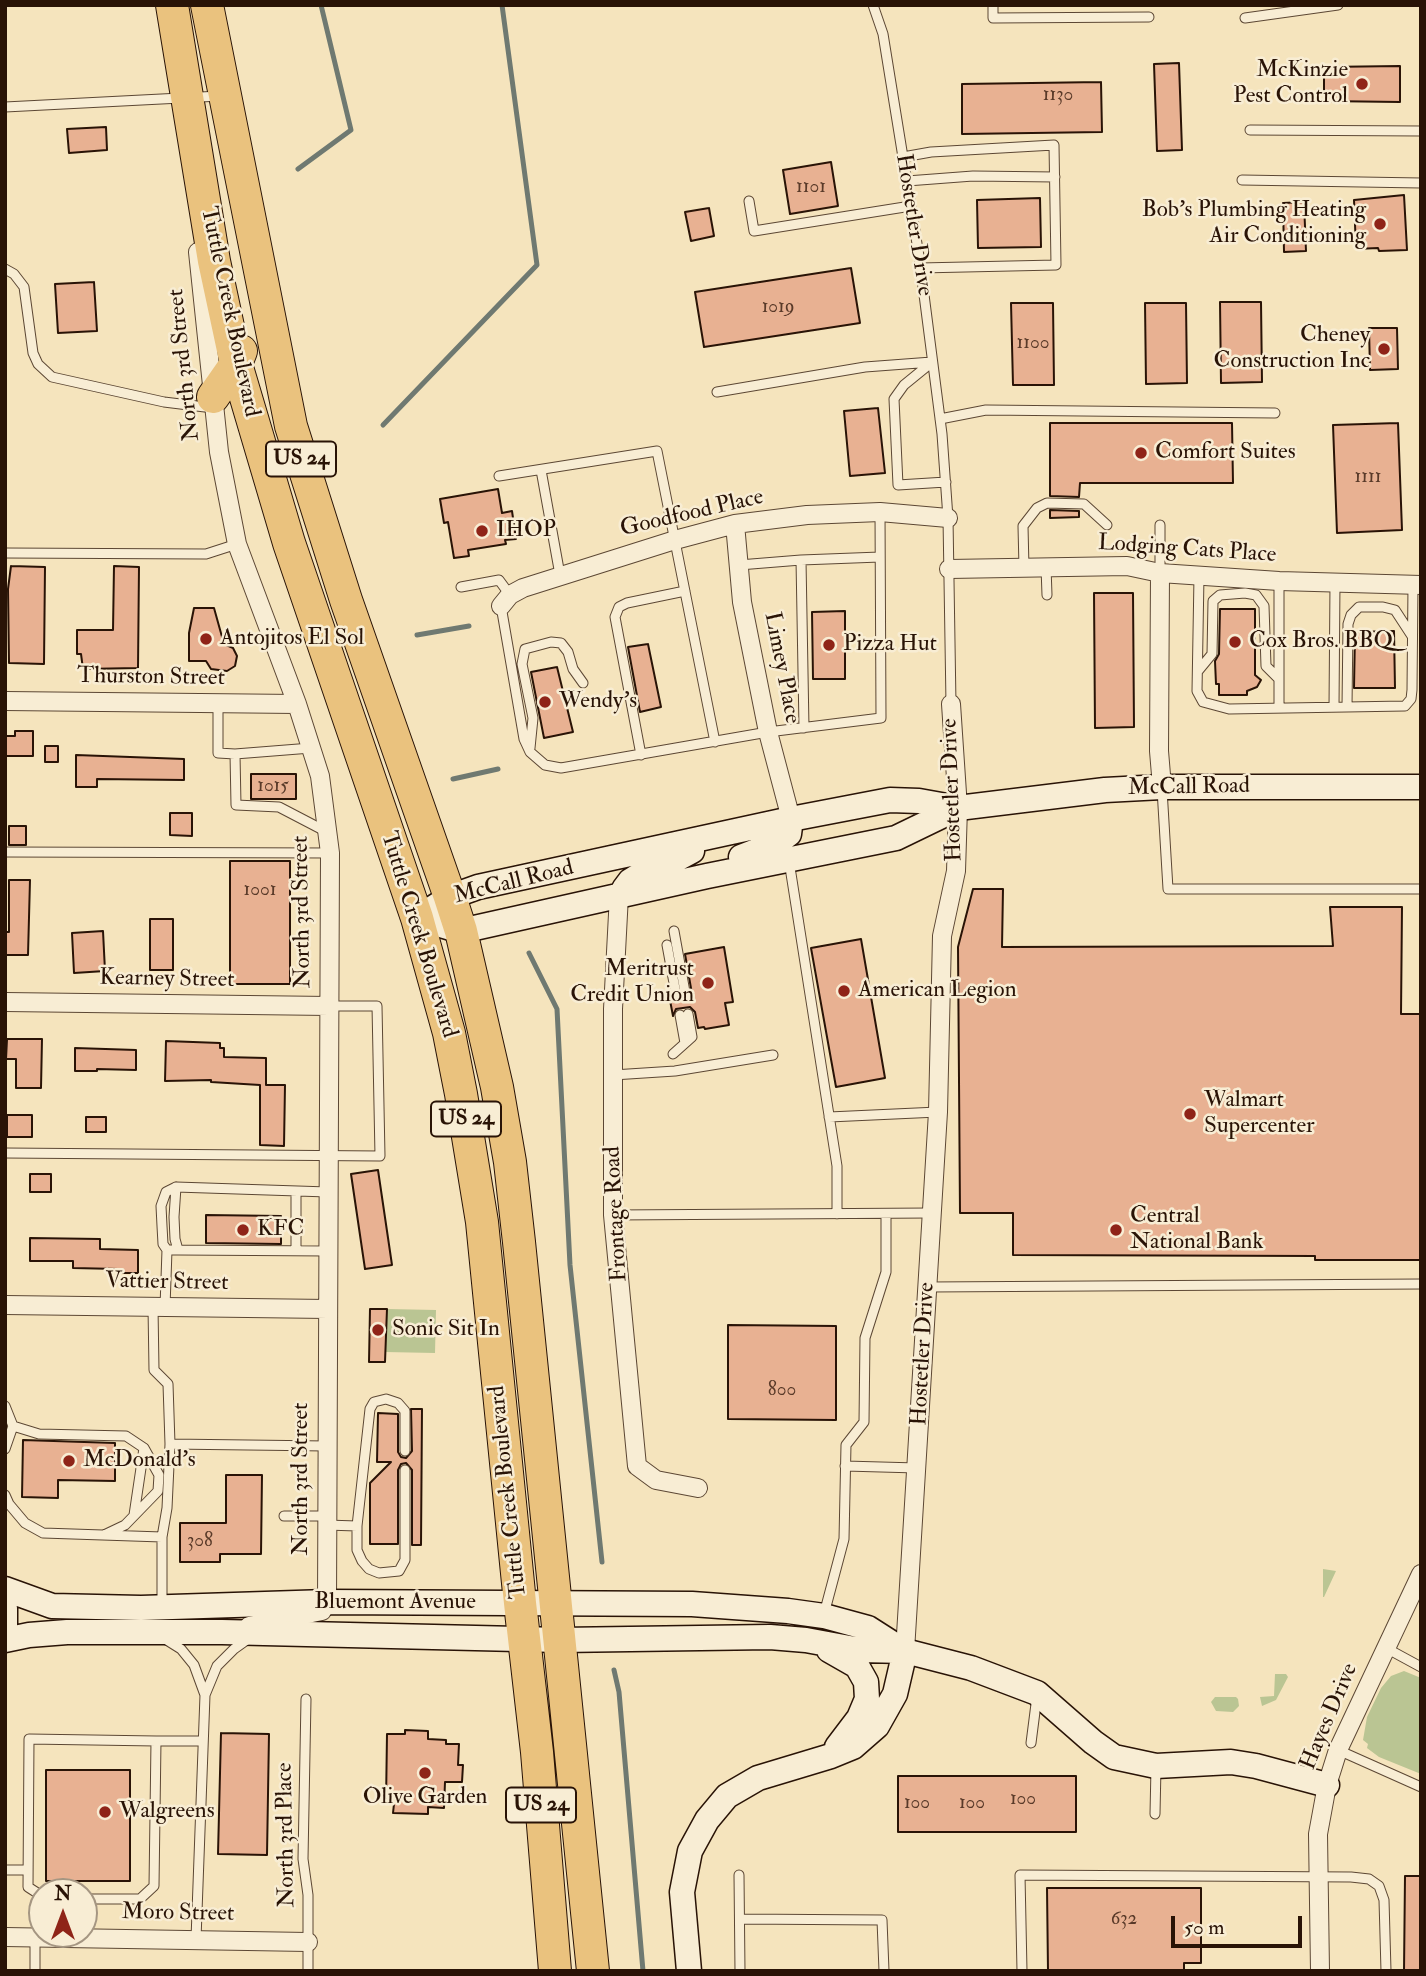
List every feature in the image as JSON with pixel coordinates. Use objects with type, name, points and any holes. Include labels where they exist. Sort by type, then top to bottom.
[{"type":"highway","name":"Tuttle Creek Boulevard","points":[[172,5],[214,261],[236,364],[286,531],[417,918],[449,1033],[472,1152],[482,1222],[537,1752],[555,1971]]},
{"type":"highway","name":"Tuttle Creek Boulevard","points":[[208,6],[291,426],[315,508],[461,932],[497,1087],[510,1163],[593,1971]]},
{"type":"highway","points":[[213,403],[236,364],[249,323],[253,293],[250,216]]},
{"type":"main road","name":"McCall Road","points":[[417,918],[450,897],[478,887],[890,800],[919,801],[958,808],[1105,790],[1162,787],[1421,787]]},
{"type":"main road","name":"McCall Road","points":[[417,918],[461,932],[619,895],[896,838],[958,808]]},
{"type":"main road","points":[[707,876],[752,851],[777,844],[789,834],[791,819]]},
{"type":"main road","points":[[619,895],[630,881],[643,873],[666,865],[716,837]]},
{"type":"main road","name":"Bluemont Avenue","points":[[5,1589],[52,1606],[162,1607],[327,1602],[692,1604],[824,1615],[868,1628],[905,1651]]},
{"type":"main road","points":[[5,1609],[5,1630]]},
{"type":"main road","name":"Bluemont Avenue","points":[[5,1640],[67,1632],[259,1632],[560,1640],[770,1637],[806,1640],[860,1650],[905,1651],[971,1668],[1037,1693],[1114,1757],[1156,1766],[1231,1762],[1327,1785]]},
{"type":"main road","points":[[689,1971],[682,1892],[690,1852],[707,1820],[727,1796],[758,1778],[831,1756],[859,1718],[867,1699],[866,1682],[857,1666],[839,1654],[806,1640]]},
{"type":"main road","name":"Hostetler Drive","points":[[831,1756],[853,1747],[877,1726],[895,1694],[905,1651]]},
{"type":"street","name":"North 3rd Street","points":[[191,128],[192,189],[219,453],[237,544],[297,704],[320,776],[330,853],[327,1602]]},
{"type":"street","name":"Goodfood Place","points":[[506,600],[523,588],[560,575],[735,524],[807,515],[880,512],[948,518]]},
{"type":"street","name":"Limey Place","points":[[735,524],[742,602],[768,733],[791,819]]},
{"type":"street","name":"Lodging Cats Place","points":[[949,569],[1127,566],[1160,573],[1199,576],[1417,585]]},
{"type":"street","points":[[1160,573],[1159,751],[1162,787]]},
{"type":"street","name":"Thurston Street","points":[[5,701],[297,704]]},
{"type":"street","name":"Hostetler Drive","points":[[905,1651],[929,1287],[938,1112],[942,936],[956,871],[958,808],[951,704]]},
{"type":"street","name":"Frontage Road","points":[[619,895],[613,1075],[613,1215],[637,1466],[656,1480],[698,1489]]},
{"type":"street","name":"Kearney Street","points":[[5,1002],[329,1006]]},
{"type":"street","name":"Vattier Street","points":[[5,1305],[328,1309]]},
{"type":"street","name":"Hayes Drive","points":[[1320,1971],[1318,1834],[1327,1785],[1338,1750],[1421,1574]]},
{"type":"street","points":[[222,1632],[322,1611],[327,1602]]},
{"type":"street","name":"Moro Street","points":[[5,1937],[28,1937]]},
{"type":"street","name":"Moro Street","points":[[98,1938],[308,1942]]},
{"type":"lane","name":"Hostetler Drive","points":[[873,5],[883,34],[911,206],[940,419],[948,518],[951,704]]},
{"type":"lane","points":[[993,5],[993,18],[1149,17]]},
{"type":"lane","points":[[1245,18],[1338,5]]},
{"type":"lane","points":[[5,107],[225,96]]},
{"type":"lane","points":[[1250,130],[1421,131]]},
{"type":"lane","points":[[903,157],[931,152],[1054,145],[1056,265],[920,268]]},
{"type":"lane","points":[[906,181],[973,176],[1055,177]]},
{"type":"lane","points":[[1242,180],[1421,183]]},
{"type":"lane","points":[[749,201],[754,231],[911,206]]},
{"type":"lane","points":[[5,269],[14,274],[24,287],[33,354],[38,364],[52,377],[164,402],[213,403]]},
{"type":"lane","points":[[716,392],[865,368],[932,362]]},
{"type":"lane","points":[[932,362],[904,385],[894,400],[898,485],[946,482]]},
{"type":"lane","points":[[940,419],[986,410],[1275,413]]},
{"type":"lane","points":[[499,476],[657,451],[715,742]]},
{"type":"lane","points":[[541,470],[560,575]]},
{"type":"lane","points":[[1024,568],[1023,526],[1037,508],[1047,503],[1084,504],[1107,525]]},
{"type":"lane","points":[[461,587],[499,580],[506,600],[506,637],[524,738],[530,752],[545,765],[561,768],[768,733],[881,718],[880,512]]},
{"type":"lane","points":[[1160,525],[1160,573]]},
{"type":"lane","points":[[5,553],[206,554],[237,544]]},
{"type":"lane","points":[[739,565],[880,557]]},
{"type":"lane","points":[[801,560],[804,728]]},
{"type":"lane","points":[[1046,567],[1047,595]]},
{"type":"lane","points":[[1199,576],[1197,691],[1203,702],[1229,709],[1405,706],[1411,699],[1417,585]]},
{"type":"lane","points":[[1279,581],[1279,708]]},
{"type":"lane","points":[[1334,707],[1335,583]]},
{"type":"lane","points":[[641,755],[615,617],[619,607],[627,603],[685,591]]},
{"type":"lane","points":[[1198,671],[1212,653],[1213,601],[1220,595],[1245,593],[1256,595],[1264,606],[1266,666],[1279,679]]},
{"type":"lane","points":[[1348,707],[1348,624],[1351,615],[1359,607],[1395,610],[1413,638]]},
{"type":"lane","points":[[530,752],[533,718],[522,664],[525,649],[551,642],[561,643],[583,683]]},
{"type":"lane","points":[[218,703],[218,753],[311,748]]},
{"type":"lane","points":[[235,754],[236,805],[279,807],[327,832]]},
{"type":"lane","points":[[1162,787],[1168,889],[1421,889]]},
{"type":"lane","points":[[5,852],[330,853]]},
{"type":"lane","points":[[789,859],[837,1166],[837,1214]]},
{"type":"lane","points":[[667,945],[681,993],[674,931]]},
{"type":"lane","points":[[5,1153],[380,1156],[377,1006],[329,1006]]},
{"type":"lane","points":[[673,1054],[692,1037],[684,1014]]},
{"type":"lane","points":[[613,1075],[675,1071],[773,1055]]},
{"type":"lane","points":[[830,1117],[938,1112]]},
{"type":"lane","points":[[162,1607],[162,1537],[167,1508],[170,1444],[168,1384],[154,1370],[167,1250],[163,1244],[161,1206],[166,1192],[176,1187],[328,1192]]},
{"type":"lane","points":[[176,1187],[175,1239],[178,1250]]},
{"type":"lane","points":[[296,1191],[296,1251]]},
{"type":"lane","points":[[613,1215],[931,1213]]},
{"type":"lane","points":[[824,1615],[844,1539],[846,1445],[864,1422],[865,1338],[886,1272],[886,1214]]},
{"type":"lane","points":[[167,1250],[328,1251]]},
{"type":"lane","points":[[929,1287],[1421,1284]]},
{"type":"lane","points":[[405,1451],[405,1411],[398,1403],[386,1399],[374,1402],[370,1409],[357,1526],[357,1550],[369,1569],[379,1573],[399,1571],[405,1560],[405,1470]]},
{"type":"lane","points":[[5,1405],[13,1426],[5,1449]]},
{"type":"lane","points":[[13,1426],[39,1434],[126,1436],[144,1448],[159,1475],[158,1491],[125,1525],[104,1535]]},
{"type":"lane","points":[[170,1444],[285,1450],[326,1446]]},
{"type":"lane","points":[[134,1515],[144,1448]]},
{"type":"lane","points":[[845,1466],[917,1468]]},
{"type":"lane","points":[[5,1495],[9,1504],[25,1522],[43,1533],[162,1537]]},
{"type":"lane","points":[[284,1516],[357,1526]]},
{"type":"lane","points":[[155,1632],[181,1649],[194,1665],[205,1695]]},
{"type":"lane","points":[[196,1939],[205,1695],[217,1666],[234,1649],[259,1632]]},
{"type":"lane","points":[[1386,1648],[1421,1667]]},
{"type":"lane","points":[[1031,1743],[1037,1693]]},
{"type":"lane","name":"North 3rd Place","points":[[306,1699],[303,1859],[308,1895],[308,1971]]},
{"type":"lane","points":[[28,1887],[29,1739],[203,1741]]},
{"type":"lane","points":[[98,1899],[140,1899],[154,1886],[156,1741]]},
{"type":"lane","points":[[1338,1750],[1421,1787]]},
{"type":"lane","points":[[1156,1766],[1156,1814]]},
{"type":"lane","points":[[5,1870],[27,1870]]},
{"type":"lane","points":[[739,1875],[740,1971]]},
{"type":"lane","points":[[1022,1971],[1020,1875],[1370,1879],[1378,1886],[1384,1900],[1386,1971]]},
{"type":"lane","points":[[740,1919],[883,1920],[884,1971]]},
{"type":"lane","points":[[35,1971],[36,1948]]},
{"type":"green space","points":[[387,1309],[436,1310],[435,1353],[385,1352]]},
{"type":"green space","points":[[1323,1569],[1336,1571],[1324,1597],[1323,1597]]},
{"type":"green space","points":[[1404,1671],[1421,1678],[1421,1774],[1379,1757],[1367,1748],[1368,1744],[1363,1740],[1367,1717],[1381,1688],[1391,1676]]},
{"type":"green space","points":[[1275,1674],[1286,1674],[1288,1677],[1276,1700],[1262,1706],[1260,1697],[1274,1696]]},
{"type":"green space","points":[[1215,1697],[1236,1697],[1239,1706],[1233,1712],[1216,1711],[1211,1702]]},
{"type":"building","points":[[1179,63],[1182,150],[1157,151],[1154,64]]},
{"type":"building","name":"McKinzie Pest Control","points":[[1400,66],[1400,102],[1324,101],[1324,67]]},
{"type":"building","points":[[1101,82],[1102,132],[962,134],[962,84]]},
{"type":"building","points":[[106,127],[107,150],[69,153],[67,129]]},
{"type":"building","points":[[831,162],[838,206],[790,214],[783,170]]},
{"type":"building","name":"Bob's Plumbing Heating Air Conditioning","points":[[1404,195],[1407,250],[1356,249],[1354,200]]},
{"type":"building","points":[[1040,198],[1041,247],[978,248],[977,200]]},
{"type":"building","points":[[1304,202],[1306,251],[1284,252],[1283,203]]},
{"type":"building","points":[[709,208],[714,236],[691,241],[685,212]]},
{"type":"building","points":[[851,268],[860,323],[704,347],[695,292]]},
{"type":"building","points":[[94,282],[97,331],[58,333],[55,284]]},
{"type":"building","points":[[1220,302],[1261,302],[1262,382],[1221,383]]},
{"type":"building","points":[[1011,303],[1053,303],[1054,385],[1013,385]]},
{"type":"building","points":[[1145,303],[1186,303],[1187,383],[1146,384]]},
{"type":"building","name":"Cheney Construction Inc","points":[[1369,328],[1397,328],[1398,369],[1370,370]]},
{"type":"building","points":[[878,408],[885,473],[850,476],[844,411]]},
{"type":"building","name":"Comfort Suites","points":[[1050,423],[1232,423],[1233,483],[1080,483],[1079,497],[1050,496]]},
{"type":"building","points":[[1398,423],[1402,530],[1337,533],[1333,425]]},
{"type":"building","name":"IHOP","points":[[498,489],[502,513],[512,511],[516,539],[505,540],[506,544],[468,550],[469,556],[454,558],[448,522],[444,523],[440,499]]},
{"type":"building","points":[[1050,510],[1079,511],[1079,517],[1050,518]]},
{"type":"building","points":[[11,566],[45,567],[44,664],[9,663],[8,589]]},
{"type":"building","points":[[114,566],[139,567],[138,668],[83,669],[81,654],[77,654],[77,630],[113,630]]},
{"type":"building","points":[[1094,593],[1133,593],[1134,727],[1095,728]]},
{"type":"building","name":"Antojitos El Sol","points":[[194,608],[214,608],[224,644],[233,648],[237,656],[235,666],[227,671],[211,669],[206,661],[189,661],[189,633]]},
{"type":"building","name":"Cox Bros. BBQ","points":[[1220,609],[1255,609],[1255,675],[1261,680],[1257,687],[1247,691],[1247,695],[1219,695],[1215,661],[1219,654]]},
{"type":"building","name":"Pizza Hut","points":[[845,611],[845,679],[813,679],[812,612]]},
{"type":"building","points":[[1394,631],[1395,688],[1354,688],[1355,632]]},
{"type":"building","points":[[648,644],[661,707],[640,712],[628,647]]},
{"type":"building","name":"Wendy's","points":[[557,667],[573,732],[544,738],[531,672]]},
{"type":"building","points":[[15,731],[33,731],[33,756],[5,756],[5,736],[15,736]]},
{"type":"building","points":[[45,746],[58,746],[58,762],[45,762]]},
{"type":"building","points":[[76,755],[184,759],[184,780],[97,779],[97,787],[76,787]]},
{"type":"building","points":[[251,774],[296,774],[296,799],[251,799]]},
{"type":"building","points":[[170,813],[192,813],[192,836],[170,835]]},
{"type":"building","points":[[9,826],[26,826],[26,845],[9,845]]},
{"type":"building","points":[[230,861],[290,861],[290,984],[230,984]]},
{"type":"building","points":[[9,880],[30,880],[28,955],[5,955],[5,932],[9,932]]},
{"type":"building","name":"Walmart Supercenter","points":[[973,889],[1003,889],[1002,947],[1333,946],[1330,907],[1402,907],[1401,1014],[1421,1014],[1421,1260],[1315,1260],[1315,1256],[1013,1255],[1013,1213],[960,1213],[958,947]]},
{"type":"building","points":[[150,919],[173,919],[173,970],[150,970]]},
{"type":"building","points":[[103,931],[105,971],[74,973],[72,933]]},
{"type":"building","name":"American Legion","points":[[861,939],[885,1078],[836,1087],[811,948]]},
{"type":"building","name":"Meritrust Credit Union","points":[[724,947],[733,1002],[725,1003],[729,1025],[698,1028],[695,1012],[690,1007],[676,1009],[673,1016],[669,995],[677,1001],[689,998],[692,994],[685,954]]},
{"type":"building","points":[[7,1039],[42,1039],[41,1088],[16,1088],[16,1059],[6,1059]]},
{"type":"building","points":[[166,1041],[220,1043],[220,1048],[224,1048],[224,1057],[266,1058],[266,1085],[285,1085],[284,1146],[260,1145],[260,1085],[211,1080],[165,1081]]},
{"type":"building","points":[[75,1048],[136,1050],[136,1070],[75,1071]]},
{"type":"building","points":[[7,1115],[32,1115],[32,1137],[7,1137]]},
{"type":"building","points":[[86,1117],[106,1117],[106,1132],[86,1132]]},
{"type":"building","points":[[378,1170],[392,1265],[365,1269],[351,1174]]},
{"type":"building","points":[[30,1174],[51,1174],[51,1192],[30,1192]]},
{"type":"building","name":"KFC","points":[[206,1215],[281,1216],[281,1244],[206,1243]]},
{"type":"building","points":[[30,1238],[100,1239],[100,1249],[138,1250],[138,1273],[118,1273],[118,1269],[73,1268],[73,1261],[30,1261]]},
{"type":"building","name":"Sonic Sit In","points":[[370,1309],[387,1309],[385,1362],[369,1362]]},
{"type":"building","points":[[728,1325],[836,1326],[836,1420],[728,1419]]},
{"type":"building","points":[[411,1409],[422,1409],[421,1545],[412,1545],[412,1470],[406,1463],[401,1464],[398,1470],[398,1544],[370,1544],[370,1483],[391,1462],[377,1462],[378,1413],[398,1414],[398,1452],[401,1457],[406,1458],[412,1451]]},
{"type":"building","name":"McDonald's","points":[[23,1440],[115,1443],[115,1481],[58,1480],[58,1498],[22,1497]]},
{"type":"building","points":[[226,1475],[262,1475],[261,1554],[220,1554],[220,1562],[180,1562],[180,1523],[226,1523]]},
{"type":"building","name":"Olive Garden","points":[[405,1730],[428,1731],[428,1739],[459,1744],[458,1765],[463,1765],[462,1782],[445,1782],[444,1808],[428,1807],[428,1814],[393,1813],[394,1804],[386,1803],[387,1734],[405,1734]]},
{"type":"building","points":[[221,1733],[269,1734],[267,1855],[218,1854]]},
{"type":"building","name":"Walgreens","points":[[46,1770],[130,1770],[130,1881],[46,1878]]},
{"type":"building","points":[[898,1776],[1076,1776],[1076,1832],[898,1832]]},
{"type":"building","points":[[1405,1876],[1421,1876],[1421,1971],[1404,1971]]},
{"type":"building","points":[[1047,1888],[1201,1888],[1201,1963],[1184,1963],[1184,1971],[1048,1971]]},
{"type":"waterway","points":[[298,169],[351,130],[321,5]]},
{"type":"waterway","points":[[383,425],[537,265],[502,5]]},
{"type":"waterway","points":[[417,635],[469,626]]},
{"type":"waterway","points":[[453,779],[498,769]]},
{"type":"waterway","points":[[529,953],[557,1009],[570,1265],[602,1562]]},
{"type":"waterway","points":[[614,1670],[619,1692],[643,1971]]},
{"type":"place","name":"McKinzie Pest Control","points":[[1362,84]]},
{"type":"place","name":"Bob's Plumbing Heating Air Conditioning","points":[[1380,224]]},
{"type":"place","name":"Cheney Construction Inc","points":[[1384,349]]},
{"type":"place","name":"Comfort Suites","points":[[1141,453]]},
{"type":"place","name":"IHOP","points":[[482,531]]},
{"type":"place","name":"Antojitos El Sol","points":[[206,639]]},
{"type":"place","name":"Cox Bros. BBQ","points":[[1235,642]]},
{"type":"place","name":"Pizza Hut","points":[[829,645]]},
{"type":"place","name":"Wendy's","points":[[545,702]]},
{"type":"place","name":"Meritrust Credit Union","points":[[708,983]]},
{"type":"place","name":"American Legion","points":[[844,991]]},
{"type":"place","name":"Walmart Supercenter","points":[[1190,1114]]},
{"type":"place","name":"KFC","points":[[243,1230]]},
{"type":"place","name":"Central National Bank","points":[[1116,1230]]},
{"type":"place","name":"Sonic Sit In","points":[[378,1330]]},
{"type":"place","name":"McDonald's","points":[[69,1461]]},
{"type":"place","name":"Olive Garden","points":[[425,1773]]},
{"type":"place","name":"Walgreens","points":[[105,1812]]}]
